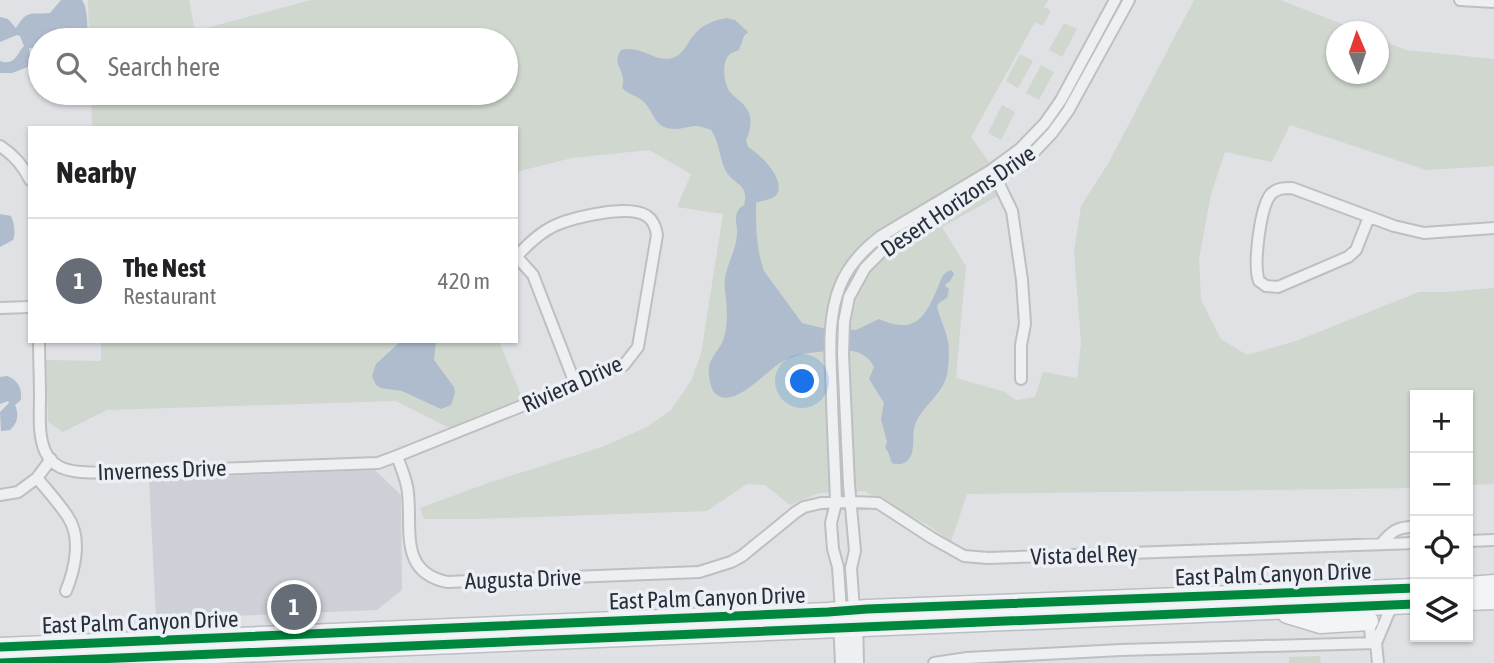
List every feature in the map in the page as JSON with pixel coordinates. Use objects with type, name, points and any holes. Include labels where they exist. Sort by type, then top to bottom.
[{"type":"main road","points":[[1473,586],[1494,584]]},
{"type":"main road","name":"East Palm Canyon Drive","points":[[848,619],[1270,610],[1320,624],[1410,590]]},
{"type":"main road","points":[[1473,601],[1494,600]]},
{"type":"main road","name":"East Palm Canyon Drive","points":[[0,663],[310,653],[848,619],[1406,604]]},
{"type":"main road","name":"East Palm Canyon Drive","points":[[0,647],[310,653]]},
{"type":"street","name":"Desert Horizons Drive","points":[[848,619],[833,549],[831,523],[836,503],[832,320],[840,285],[868,246],[881,236],[1009,159],[1020,149],[1045,123],[1061,100],[1115,0]]},
{"type":"street","name":"Desert Horizons Drive","points":[[848,619],[851,568],[855,551],[843,354],[844,321],[849,297],[865,268],[887,246],[997,180],[1034,152],[1060,122],[1085,82],[1129,0]]},
{"type":"street","points":[[1461,0],[1494,2]]},
{"type":"street","points":[[0,146],[22,164],[28,176]]},
{"type":"street","points":[[997,180],[1012,211],[1022,280],[1025,324],[1021,345],[1021,379]]},
{"type":"street","points":[[1369,216],[1356,250],[1348,257],[1278,287],[1271,288],[1259,281],[1256,266],[1262,220],[1269,196],[1279,188],[1292,188],[1369,216],[1394,226],[1424,233],[1494,228]]},
{"type":"street","name":"Riviera Drive","points":[[397,457],[624,365],[638,347],[657,235],[654,223],[644,215],[611,212],[587,215],[556,225],[542,233],[518,255]]},
{"type":"street","points":[[518,257],[533,275],[576,386]]},
{"type":"street","points":[[0,308],[28,306]]},
{"type":"street","points":[[0,495],[18,492],[37,478],[51,460],[41,432],[38,343]]},
{"type":"street","name":"Inverness Drive","points":[[51,460],[64,469],[109,473],[367,464],[397,457]]},
{"type":"street","name":"Augusta Drive","points":[[397,457],[408,490],[412,555],[421,570],[447,582],[708,570],[742,556],[784,520],[804,507],[852,502]]},
{"type":"street","points":[[37,478],[69,518],[73,528],[76,548],[72,576],[66,591]]},
{"type":"street","name":"Vista del Rey","points":[[852,502],[878,503],[964,556],[988,558],[1410,543]]},
{"type":"street","points":[[1381,544],[1396,529],[1410,528]]},
{"type":"street","points":[[1473,541],[1494,540]]},
{"type":"street","points":[[1378,663],[1376,643],[1389,612],[1406,604]]},
{"type":"street","points":[[1369,605],[1371,639],[1376,643]]},
{"type":"street","points":[[843,663],[848,619]]},
{"type":"street","points":[[848,619],[856,663]]},
{"type":"street","points":[[934,663],[967,658],[1121,650],[1376,643]]},
{"type":"street","points":[[1121,650],[1122,663]]},
{"type":"shaded area","points":[[88,0],[189,0],[194,28],[89,28]]},
{"type":"shaded area","points":[[311,0],[1048,0],[1044,7],[1051,11],[1043,26],[1035,22],[971,137],[1009,190],[942,227],[966,266],[956,378],[1005,392],[1016,400],[1035,397],[1043,372],[1077,378],[1081,343],[1074,252],[1081,206],[1109,162],[1194,0],[1280,0],[1334,21],[1326,21],[1326,84],[1389,84],[1389,43],[1406,50],[1494,59],[1494,166],[1426,170],[1290,125],[1272,162],[1225,152],[1211,194],[1199,259],[1201,300],[1221,339],[1247,355],[1296,341],[1419,292],[1494,288],[1494,484],[1473,485],[1473,390],[1410,390],[1410,488],[967,494],[951,542],[928,525],[864,491],[819,493],[790,505],[765,485],[747,484],[707,511],[424,519],[420,508],[602,447],[647,427],[671,410],[691,381],[701,354],[723,214],[677,207],[691,174],[649,150],[572,158],[518,172],[518,126],[92,126],[91,105],[518,105],[518,28],[206,28]]},
{"type":"shaded area","points":[[1064,23],[1077,29],[1062,57],[1049,50]]},
{"type":"shaded area","points":[[1020,54],[1033,61],[1018,88],[1006,81]]},
{"type":"shaded area","points":[[1041,65],[1054,72],[1039,100],[1026,93]]},
{"type":"shaded area","points":[[1002,105],[1015,112],[1001,140],[988,133]]},
{"type":"shaded area","points":[[101,343],[500,343],[522,398],[451,429],[396,401],[107,410],[63,432],[48,422],[46,360],[101,361]]},
{"type":"shaded area","points":[[375,470],[401,495],[402,590],[377,610],[156,619],[149,479]]},
{"type":"shaded area","points":[[1320,656],[1321,663],[1289,663],[1289,657]]},
{"type":"water","points":[[61,0],[82,0],[88,28],[28,28],[28,67],[12,73],[0,73],[0,61],[12,61],[24,46],[17,35],[0,42],[0,17],[8,19],[16,28],[26,15],[50,13]]},
{"type":"water","points":[[727,18],[735,20],[748,32],[739,50],[726,59],[726,84],[730,92],[748,110],[748,147],[770,167],[779,188],[775,196],[756,203],[761,263],[802,323],[822,328],[856,330],[879,319],[902,325],[910,324],[923,315],[944,275],[951,270],[954,274],[945,286],[949,289],[947,298],[937,306],[948,341],[947,375],[941,389],[918,418],[912,453],[903,463],[892,463],[885,448],[887,442],[881,419],[884,403],[869,379],[874,367],[860,353],[827,351],[793,357],[778,364],[750,387],[730,397],[722,397],[711,387],[709,366],[726,330],[725,276],[736,241],[736,216],[744,205],[745,193],[727,173],[711,130],[695,126],[671,129],[660,124],[643,101],[622,88],[623,77],[617,60],[621,50],[629,49],[662,58],[675,57],[700,29]]},
{"type":"water","points":[[0,214],[11,216],[14,231],[13,240],[0,247]]},
{"type":"water","points":[[399,343],[436,343],[434,360],[454,387],[451,405],[441,409],[402,391],[381,388],[376,385],[372,376],[376,364]]},
{"type":"water","points":[[7,376],[19,385],[21,400],[15,405],[15,424],[10,430],[1,431],[0,412],[9,403],[0,404],[0,377]]},
{"type":"cycle path","points":[[0,647],[1410,588]]},
{"type":"cycle path","points":[[0,663],[1410,604]]},
{"type":"place","name":"The Nest","points":[[294,607]]}]
